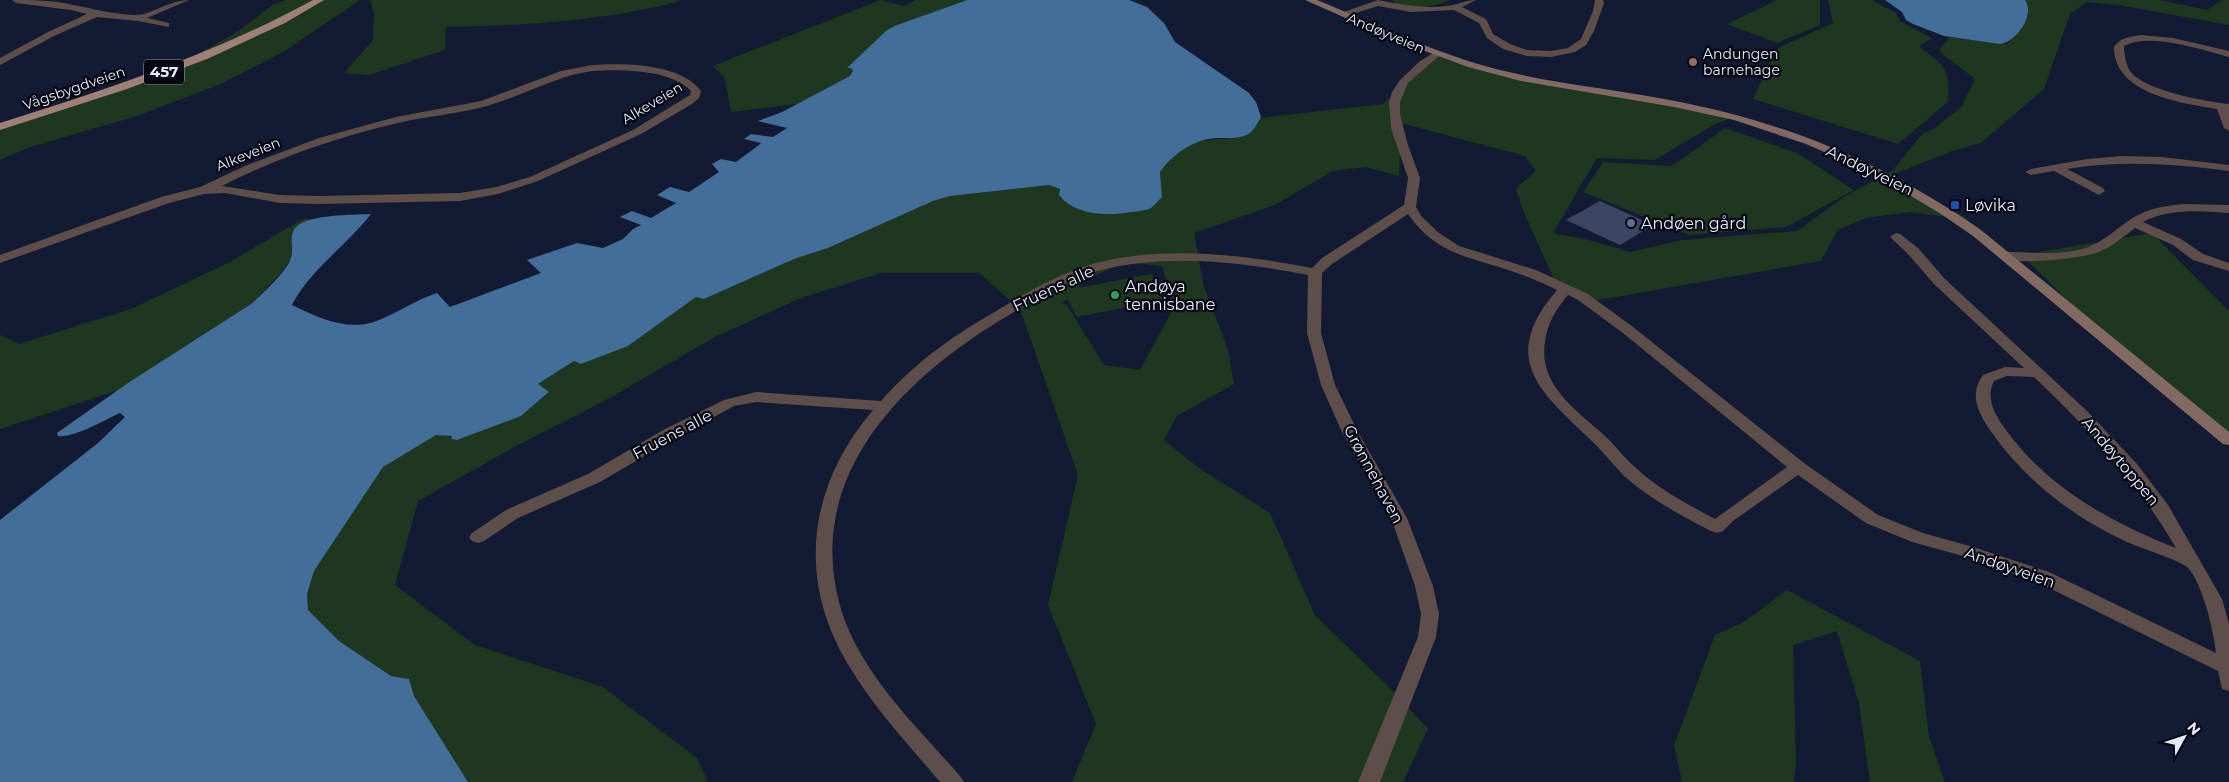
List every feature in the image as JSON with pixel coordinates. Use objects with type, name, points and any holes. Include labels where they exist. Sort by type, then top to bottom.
[{"type":"main road","name":"Vågsbygdveien","points":[[0,127],[112,91],[210,54],[258,33],[320,0]]},
{"type":"street","points":[[16,0],[72,7],[96,14],[138,18],[166,25]]},
{"type":"street","points":[[138,18],[185,0]]},
{"type":"street","name":"Andøyveien","points":[[1309,0],[1436,54],[1505,74],[1715,112],[1797,137],[1847,157],[1902,184],[1952,214],[2229,440]]},
{"type":"street","points":[[1343,14],[1376,2],[1411,9],[1456,7],[1472,0]]},
{"type":"street","points":[[1456,7],[1483,21],[1486,31],[1498,42],[1518,51],[1547,54],[1569,51],[1582,44],[1599,9],[1599,0]]},
{"type":"street","points":[[0,62],[51,34],[96,14]]},
{"type":"street","points":[[2229,54],[2154,39],[2127,40],[2119,48],[2123,68],[2129,77],[2139,84],[2225,107],[2229,128]]},
{"type":"street","name":"Andøyveien","points":[[1436,54],[1406,76],[1396,94],[1396,122],[1414,178],[1413,197],[1410,207],[1430,232],[1454,249],[1531,273],[1566,288],[1590,302],[1621,324],[1704,393],[1798,467],[1872,519],[1918,538],[1968,551],[2043,577],[2226,666]]},
{"type":"street","name":"Alkeveien","points":[[0,259],[165,200],[204,190],[225,189],[280,199],[320,200],[470,196],[526,182],[582,158],[637,132],[681,107],[695,96],[696,90],[684,80],[672,75],[606,67],[582,69],[548,79],[488,102],[445,112],[399,119],[347,134],[230,176],[204,190]]},
{"type":"street","points":[[2031,172],[2097,161],[2144,159],[2229,168]]},
{"type":"street","points":[[2056,168],[2099,191]]},
{"type":"street","points":[[1315,272],[1327,261],[1410,207]]},
{"type":"street","points":[[2005,256],[2057,255],[2088,251],[2110,241],[2146,216],[2173,210],[2229,209]]},
{"type":"street","points":[[2135,223],[2177,242],[2198,257],[2229,266]]},
{"type":"street","name":"Andøytoppen","points":[[1896,237],[1913,252],[1940,282],[1995,331],[2082,414],[2131,468],[2162,509],[2213,599],[2224,640],[2229,683]]},
{"type":"street","name":"Fruens alle","points":[[953,782],[876,692],[850,650],[833,611],[827,580],[824,527],[836,485],[861,437],[884,406],[929,363],[972,332],[1036,294],[1085,271],[1100,267],[1171,258],[1256,263],[1315,272]]},
{"type":"street","name":"Grønnehaven","points":[[1315,272],[1314,333],[1328,385],[1350,432],[1398,518],[1424,586],[1430,614],[1427,637],[1418,663],[1369,782]]},
{"type":"street","points":[[1566,288],[1548,311],[1534,348],[1537,368],[1542,381],[1555,398],[1630,472],[1682,509],[1717,527],[1727,517],[1798,467]]},
{"type":"street","points":[[2037,373],[2009,370],[1993,374],[1984,381],[1981,391],[1982,404],[2002,436],[2038,477],[2082,509],[2133,538],[2191,561]]},
{"type":"street","name":"Fruens alle","points":[[478,537],[512,514],[594,478],[671,433],[736,401],[756,397],[884,406]]},
{"type":"green space","points":[[286,0],[360,0],[285,51],[221,84],[137,116],[30,147],[0,160],[0,125],[182,63],[237,32],[274,4]]},
{"type":"green space","points":[[370,0],[681,0],[625,13],[558,22],[446,27],[445,50],[369,75],[344,73],[373,40],[374,13]]},
{"type":"green space","points":[[880,0],[905,6],[915,0],[967,0],[888,30],[847,68],[851,68],[854,72],[850,76],[798,104],[731,112],[725,78],[713,66]]},
{"type":"green space","points":[[1392,0],[1450,0],[1428,7],[1412,8]]},
{"type":"green space","points":[[1777,0],[1820,0],[1820,25],[1777,43],[1727,24]]},
{"type":"green space","points":[[1828,0],[1872,0],[1896,13],[1900,21],[1932,38],[1919,47],[1941,64],[1947,74],[1948,102],[1898,144],[1753,99],[1774,54],[1780,47],[1833,23]]},
{"type":"green space","points":[[2025,0],[2159,0],[2207,10],[2222,0],[2229,0],[2229,25],[2118,5],[2087,2],[2070,14],[2044,89],[1981,143],[1952,151],[1889,176],[1970,220],[1910,212],[1866,218],[1838,230],[1821,261],[1593,301],[1556,284],[1522,208],[1516,188],[1536,171],[1525,156],[1401,123],[1399,176],[1366,167],[1333,171],[1275,205],[1194,233],[1204,287],[1228,349],[1234,384],[1177,416],[1164,440],[1199,468],[1270,513],[1315,615],[1396,694],[1428,729],[1403,782],[1072,782],[1096,724],[1048,605],[1078,475],[1020,309],[979,273],[881,273],[801,298],[715,337],[606,400],[518,445],[418,501],[395,585],[475,645],[603,687],[697,758],[708,782],[468,782],[414,696],[409,679],[391,676],[339,641],[308,610],[307,594],[314,571],[383,467],[408,450],[437,435],[446,435],[457,440],[521,416],[549,393],[537,385],[574,361],[628,346],[696,297],[704,299],[794,259],[828,248],[933,201],[950,196],[1049,185],[1060,189],[1162,197],[1160,172],[1175,155],[1190,144],[1233,138],[1247,134],[1253,130],[1260,118],[1383,104],[1434,54],[1470,66],[1735,117],[1715,124],[1655,160],[1597,158],[1553,233],[1589,240],[1630,252],[1682,240],[1797,231],[1844,197],[1893,170],[1922,134],[1935,128],[1961,107],[1975,79],[1939,51],[1949,37],[2007,44],[2024,23],[2027,17],[2028,5]],"holes":[[[1125,262],[1162,266],[1173,309],[1140,370],[1104,365],[1067,305],[1062,303],[1067,299],[1077,317],[1168,299],[1151,274],[1078,288],[1086,280]]]},
{"type":"green space","points":[[1725,128],[1797,153],[1854,190],[1786,227],[1690,235],[1583,192],[1603,162],[1672,166]]},
{"type":"green space","points":[[303,219],[316,219],[297,226],[292,232],[291,258],[282,272],[251,304],[119,390],[0,429],[0,335],[19,344],[131,309],[230,262]]},
{"type":"green space","points":[[2152,233],[2229,311],[2229,445],[2095,328],[2022,255]]},
{"type":"green space","points":[[1787,590],[1920,661],[1929,737],[1945,782],[1870,782],[1859,704],[1837,631],[1793,645],[1796,763],[1794,782],[1682,782],[1674,745],[1715,635],[1744,622]]},
{"type":"water","points":[[967,0],[1129,0],[1147,7],[1164,23],[1175,42],[1249,93],[1256,102],[1261,117],[1253,130],[1246,135],[1235,138],[1201,141],[1178,153],[1160,172],[1162,197],[1149,209],[1112,214],[1083,211],[1066,202],[1059,195],[1060,189],[1049,185],[950,196],[933,201],[828,248],[794,259],[704,299],[696,297],[628,346],[581,364],[574,361],[538,384],[549,392],[521,416],[457,440],[452,439],[451,436],[436,435],[383,467],[314,571],[307,594],[308,610],[339,641],[391,676],[409,679],[414,696],[468,782],[0,782],[0,520],[98,443],[125,417],[120,413],[73,434],[58,436],[57,433],[128,383],[251,304],[268,288],[289,263],[292,253],[292,234],[296,227],[321,217],[371,214],[318,269],[292,305],[332,321],[352,325],[374,322],[437,293],[450,307],[541,273],[527,260],[577,243],[603,248],[623,239],[633,229],[641,225],[620,217],[632,211],[651,218],[676,203],[657,195],[670,187],[689,192],[719,172],[712,164],[721,159],[736,162],[759,145],[761,143],[744,139],[751,134],[773,137],[787,128],[758,121],[782,112],[850,76],[853,71],[851,68],[847,68],[887,30]]},
{"type":"water","points":[[1885,0],[2025,0],[2028,6],[2028,13],[2023,27],[2018,33],[2012,39],[2000,44],[1944,36],[1906,20],[1902,12]]},
{"type":"building","name":"Andøen gård","points":[[1600,201],[1653,225],[1620,245],[1566,220]]},
{"type":"place","name":"Andungen barnehage","points":[[1693,62]]},
{"type":"place","name":"Løvika","points":[[1955,205]]},
{"type":"place","name":"Andøen gård","points":[[1631,223]]},
{"type":"place","name":"Andøya tennisbane","points":[[1115,295]]}]
